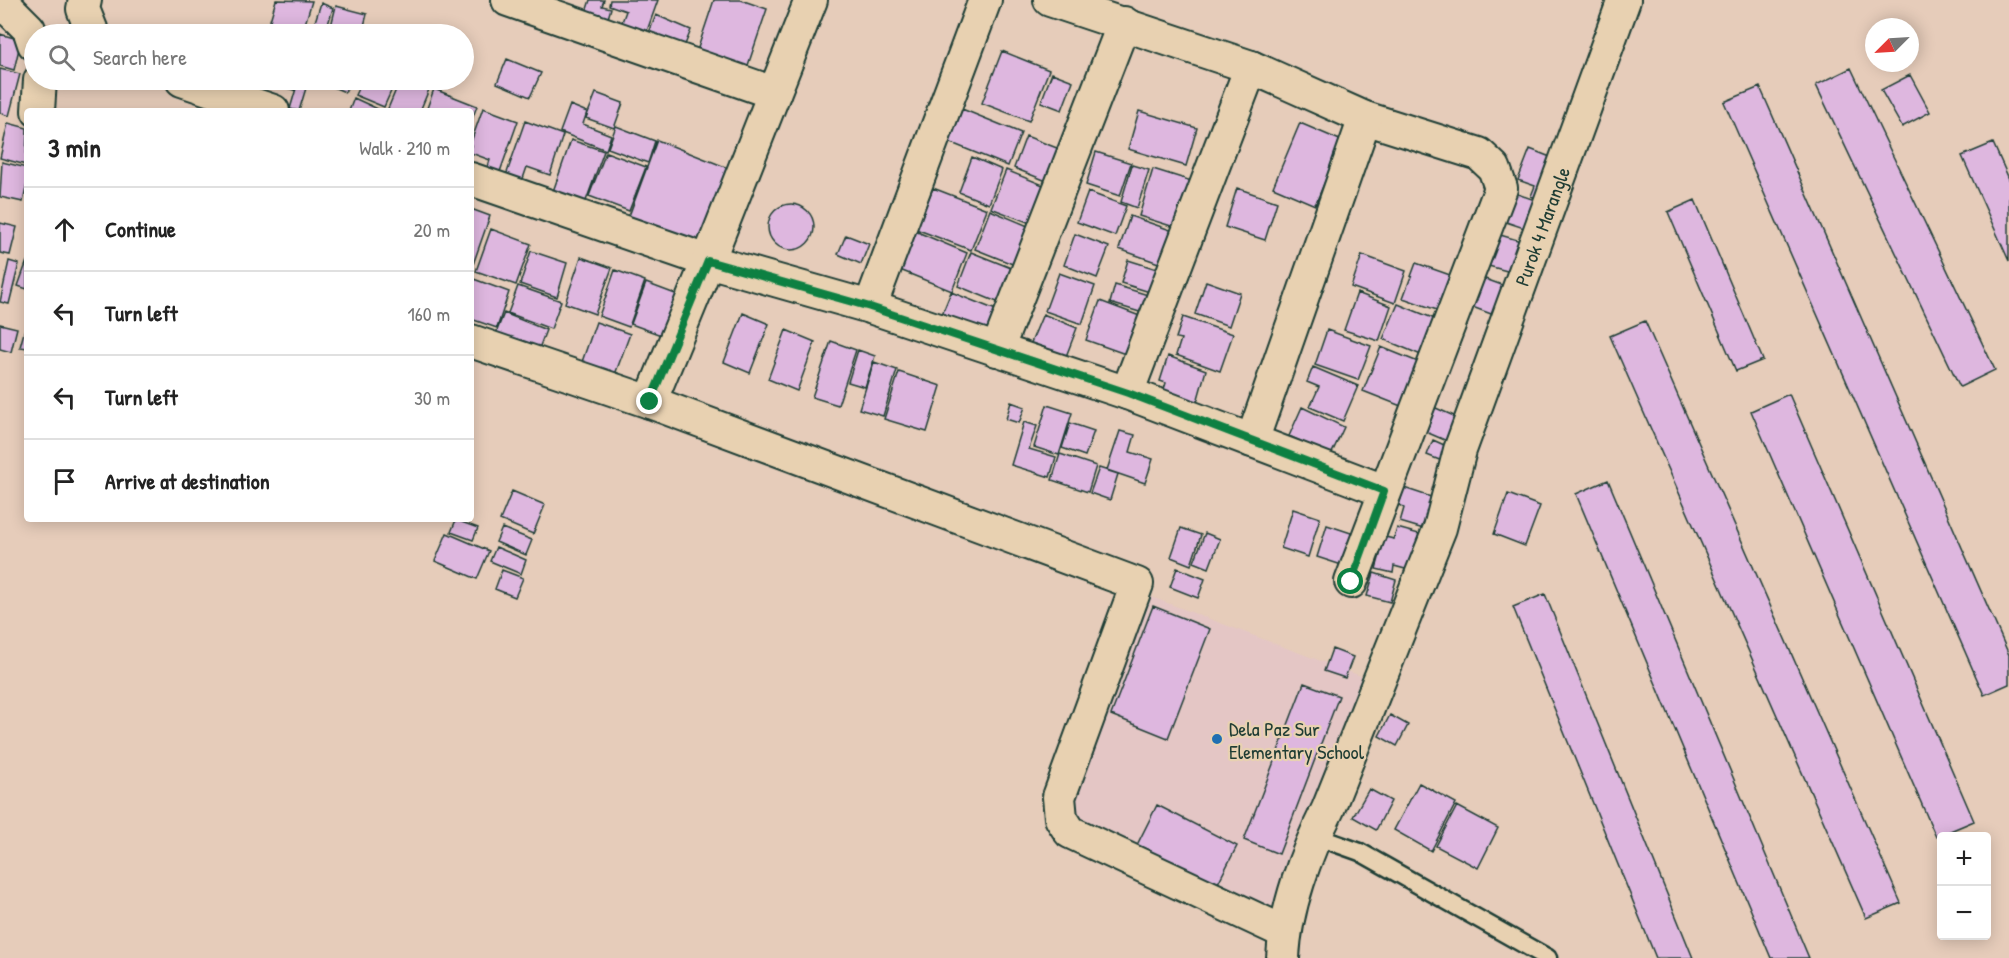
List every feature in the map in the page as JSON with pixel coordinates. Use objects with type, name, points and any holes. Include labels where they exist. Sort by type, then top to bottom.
[{"type":"street","points":[[0,0],[24,25]]},
{"type":"street","points":[[85,0],[83,9],[89,24]]},
{"type":"street","points":[[508,0],[774,93]]},
{"type":"street","points":[[650,402],[811,0]]},
{"type":"street","points":[[870,307],[985,0]]},
{"type":"street","points":[[1050,0],[1251,67],[1365,118],[1479,154],[1494,168],[1501,188],[1351,582]]},
{"type":"street","name":"Purok 4 Marangle","points":[[1284,945],[1315,836],[1328,809],[1440,528],[1460,450],[1624,0]]},
{"type":"street","points":[[997,350],[1124,23]]},
{"type":"street","points":[[1128,393],[1251,67]]},
{"type":"street","points":[[38,108],[39,90]]},
{"type":"street","points":[[211,90],[264,108]]},
{"type":"street","points":[[1252,441],[1365,118]]},
{"type":"street","points":[[474,180],[708,261],[870,307],[1128,393],[1384,491]]},
{"type":"street","points":[[474,342],[650,402],[1137,584],[1059,797],[1060,818],[1070,832],[1284,945]]},
{"type":"lane","points":[[1315,836],[1360,852],[1548,958]]},
{"type":"shaded area","name":"Dela Paz Sur Elementary School","points":[[1146,595],[1366,678],[1272,917],[1078,826],[1069,801]]},
{"type":"building","points":[[276,0],[312,1],[305,24],[269,24]]},
{"type":"building","points":[[590,0],[604,0],[602,6],[611,8],[606,25],[584,18]]},
{"type":"building","points":[[610,0],[658,0],[643,42],[618,33],[626,11],[609,5]]},
{"type":"building","points":[[714,0],[741,0],[767,9],[744,77],[694,60]]},
{"type":"building","points":[[321,3],[333,8],[328,24],[314,24]]},
{"type":"building","points":[[336,6],[367,14],[364,24],[332,24]]},
{"type":"building","points":[[656,15],[691,30],[680,57],[645,43]]},
{"type":"building","points":[[0,34],[21,40],[14,70],[0,66]]},
{"type":"building","points":[[1002,51],[1049,70],[1029,121],[982,103]]},
{"type":"building","points":[[507,59],[541,73],[530,97],[497,83]]},
{"type":"building","points":[[1851,68],[1995,370],[1960,387],[1816,85]]},
{"type":"building","points":[[0,69],[20,74],[9,116],[0,113]]},
{"type":"building","points":[[1052,73],[1073,81],[1062,110],[1041,102]]},
{"type":"building","points":[[1910,75],[1930,112],[1902,127],[1881,90]]},
{"type":"building","points":[[1760,87],[2009,655],[2009,684],[1984,695],[1724,102]]},
{"type":"building","points":[[296,90],[305,90],[300,108],[290,108]]},
{"type":"building","points":[[357,90],[392,90],[384,107],[355,95]]},
{"type":"building","points":[[396,90],[429,90],[421,108],[388,108]]},
{"type":"building","points":[[434,90],[477,106],[474,114],[474,108],[427,108]]},
{"type":"building","points":[[596,93],[623,103],[614,128],[586,118]]},
{"type":"building","points":[[354,98],[376,108],[350,108]]},
{"type":"building","points":[[570,105],[587,112],[583,124],[611,135],[606,150],[560,132]]},
{"type":"building","points":[[483,108],[518,121],[496,183],[484,179],[490,160],[474,154],[474,134]]},
{"type":"building","points":[[962,109],[1021,133],[1008,166],[949,142]]},
{"type":"building","points":[[1139,111],[1197,128],[1186,166],[1128,149]]},
{"type":"building","points":[[525,121],[563,135],[550,175],[527,167],[518,193],[502,187]]},
{"type":"building","points":[[8,123],[24,127],[24,164],[0,158]]},
{"type":"building","points":[[1300,123],[1342,141],[1315,205],[1273,187]]},
{"type":"building","points":[[616,126],[655,141],[648,163],[608,148]]},
{"type":"building","points":[[1026,136],[1062,150],[1049,182],[1014,168]]},
{"type":"building","points":[[571,140],[604,151],[582,212],[550,200]]},
{"type":"building","points":[[657,140],[738,172],[710,247],[629,216]]},
{"type":"building","points":[[1993,143],[2009,179],[2009,261],[1962,156]]},
{"type":"building","points":[[1530,149],[1563,162],[1548,203],[1531,196],[1535,186],[1518,180]]},
{"type":"building","points":[[606,152],[646,167],[629,211],[589,196]]},
{"type":"building","points":[[1096,152],[1131,163],[1120,196],[1086,185]]},
{"type":"building","points":[[972,157],[1002,170],[989,204],[959,192]]},
{"type":"building","points":[[2,162],[24,167],[23,202],[0,197]]},
{"type":"building","points":[[1132,165],[1149,170],[1137,208],[1121,202]]},
{"type":"building","points":[[1153,169],[1198,183],[1184,230],[1139,216]]},
{"type":"building","points":[[1006,170],[1048,187],[1033,224],[991,208]]},
{"type":"building","points":[[933,188],[987,209],[971,250],[916,229]]},
{"type":"building","points":[[1237,188],[1277,202],[1265,240],[1225,227]]},
{"type":"building","points":[[1509,191],[1546,204],[1536,232],[1500,220]]},
{"type":"building","points":[[1088,192],[1126,206],[1115,236],[1077,222]]},
{"type":"building","points":[[1695,200],[1763,360],[1736,371],[1668,212]]},
{"type":"building","points":[[791,204],[807,211],[814,227],[807,243],[791,250],[775,243],[768,227],[775,211]]},
{"type":"building","points":[[474,210],[490,216],[474,261]]},
{"type":"building","points":[[990,210],[1035,229],[1020,267],[975,249]]},
{"type":"building","points":[[1130,216],[1179,233],[1167,266],[1119,249]]},
{"type":"building","points":[[0,223],[17,227],[10,255],[0,253]]},
{"type":"building","points":[[491,229],[531,244],[516,285],[476,271]]},
{"type":"building","points":[[915,231],[967,253],[952,291],[900,270]]},
{"type":"building","points":[[1490,232],[1531,244],[1522,275],[1481,264]]},
{"type":"building","points":[[1075,234],[1109,247],[1097,278],[1064,265]]},
{"type":"building","points":[[846,235],[869,244],[861,264],[838,254]]},
{"type":"building","points":[[531,251],[567,263],[557,297],[520,284]]},
{"type":"building","points":[[971,252],[1016,270],[1002,304],[958,286]]},
{"type":"building","points":[[1362,255],[1406,271],[1395,303],[1351,287]]},
{"type":"building","points":[[581,257],[612,268],[595,314],[565,303]]},
{"type":"building","points":[[1128,260],[1160,270],[1153,293],[1121,283]]},
{"type":"building","points":[[9,261],[19,264],[9,304],[0,302]]},
{"type":"building","points":[[1416,263],[1450,275],[1437,310],[1403,298]]},
{"type":"building","points":[[24,269],[24,288],[18,286]]},
{"type":"building","points":[[615,270],[645,281],[629,327],[599,316]]},
{"type":"building","points":[[1059,273],[1095,286],[1082,324],[1045,311]]},
{"type":"building","points":[[1477,276],[1513,289],[1502,318],[1467,305]]},
{"type":"building","points":[[474,279],[509,292],[497,328],[474,320]]},
{"type":"building","points":[[1206,281],[1240,293],[1229,326],[1195,314]]},
{"type":"building","points":[[646,283],[686,298],[672,339],[631,324]]},
{"type":"building","points":[[1115,285],[1148,295],[1143,313],[1110,303]]},
{"type":"building","points":[[518,286],[561,301],[551,329],[508,313]]},
{"type":"building","points":[[951,292],[1001,312],[988,345],[938,324]]},
{"type":"building","points":[[1357,293],[1391,306],[1379,341],[1344,330]]},
{"type":"building","points":[[1100,301],[1145,318],[1131,356],[1086,340]]},
{"type":"building","points":[[1398,304],[1435,319],[1421,355],[1383,339]]},
{"type":"building","points":[[504,313],[546,330],[534,362],[491,346]]},
{"type":"building","points":[[743,313],[769,324],[750,373],[724,362]]},
{"type":"building","points":[[1043,314],[1077,328],[1065,359],[1030,345]]},
{"type":"building","points":[[1183,317],[1233,334],[1220,371],[1176,355],[1181,339],[1176,338]]},
{"type":"building","points":[[1645,321],[1901,903],[1866,918],[1610,336]]},
{"type":"building","points":[[596,322],[630,334],[610,388],[577,376]]},
{"type":"building","points":[[0,324],[17,328],[11,352],[0,349]]},
{"type":"building","points":[[786,330],[815,342],[797,391],[768,379]]},
{"type":"building","points":[[1327,330],[1371,346],[1358,380],[1315,365]]},
{"type":"building","points":[[24,332],[24,348],[20,347]]},
{"type":"building","points":[[831,341],[856,350],[838,405],[812,397]]},
{"type":"building","points":[[1381,347],[1423,364],[1406,408],[1363,391]]},
{"type":"building","points":[[858,350],[875,356],[865,387],[848,382]]},
{"type":"building","points":[[1168,356],[1206,370],[1194,413],[1160,401],[1166,383],[1160,381]]},
{"type":"building","points":[[874,362],[897,370],[883,416],[859,409]]},
{"type":"building","points":[[1313,367],[1358,386],[1343,421],[1310,407],[1319,387],[1307,382]]},
{"type":"building","points":[[899,372],[941,386],[927,432],[884,419]]},
{"type":"building","points":[[1789,394],[1974,821],[1948,832],[1937,832],[1936,837],[1751,411]]},
{"type":"building","points":[[1011,402],[1025,407],[1019,423],[1006,419]]},
{"type":"building","points":[[1047,405],[1072,413],[1059,455],[1034,447]]},
{"type":"building","points":[[1429,405],[1463,420],[1454,444],[1426,432],[1432,417],[1425,414]]},
{"type":"building","points":[[1302,407],[1344,427],[1331,455],[1289,436]]},
{"type":"building","points":[[1024,422],[1037,426],[1029,449],[1056,457],[1050,477],[1011,465]]},
{"type":"building","points":[[1070,423],[1094,431],[1085,456],[1062,448]]},
{"type":"building","points":[[1120,431],[1135,435],[1130,452],[1153,459],[1145,483],[1107,470]]},
{"type":"building","points":[[1433,440],[1453,449],[1447,463],[1427,455]]},
{"type":"building","points":[[1060,454],[1096,466],[1088,492],[1052,480]]},
{"type":"building","points":[[1099,468],[1118,474],[1110,500],[1090,493]]},
{"type":"building","points":[[1608,480],[1809,958],[1771,958],[1576,494]]},
{"type":"building","points":[[1404,488],[1437,499],[1427,530],[1400,522],[1404,508],[1399,505]]},
{"type":"building","points":[[512,491],[545,505],[533,534],[500,520]]},
{"type":"building","points":[[1508,494],[1540,506],[1525,546],[1494,534]]},
{"type":"building","points":[[1293,509],[1320,518],[1308,557],[1281,548]]},
{"type":"building","points":[[455,522],[478,528],[473,540],[451,532]]},
{"type":"building","points":[[1327,525],[1360,536],[1351,568],[1317,557]]},
{"type":"building","points":[[502,528],[532,540],[526,555],[496,542]]},
{"type":"building","points":[[1181,528],[1201,535],[1191,565],[1171,557]]},
{"type":"building","points":[[1397,528],[1419,534],[1409,570],[1394,566],[1393,573],[1376,569],[1385,537],[1394,539]]},
{"type":"building","points":[[447,533],[489,551],[477,579],[435,561]]},
{"type":"building","points":[[1205,533],[1220,539],[1209,568],[1194,562]]},
{"type":"building","points":[[496,547],[526,560],[521,574],[490,561]]},
{"type":"building","points":[[1177,568],[1205,579],[1198,598],[1170,587]]},
{"type":"building","points":[[502,570],[523,578],[515,597],[495,589]]},
{"type":"building","points":[[1374,573],[1396,580],[1390,602],[1367,596]]},
{"type":"building","points":[[1545,594],[1693,958],[1656,958],[1513,607]]},
{"type":"building","points":[[1153,606],[1210,629],[1168,738],[1111,715]]},
{"type":"building","points":[[1332,649],[1353,657],[1345,678],[1324,671]]},
{"type":"building","points":[[1304,683],[1339,696],[1279,854],[1244,840]]},
{"type":"building","points":[[1390,715],[1408,725],[1397,746],[1379,736]]},
{"type":"building","points":[[1419,783],[1456,803],[1431,851],[1394,830]]},
{"type":"building","points":[[1369,789],[1391,801],[1376,830],[1353,817]]},
{"type":"building","points":[[1157,805],[1237,846],[1217,885],[1137,845]]},
{"type":"building","points":[[1457,806],[1498,828],[1478,868],[1436,846]]},
{"type":"place","name":"Dela Paz Sur Elementary School","points":[[1217,739]]},
{"type":"route","points":[[650,402],[708,261],[870,307],[1128,393],[1384,491],[1351,582]]}]
